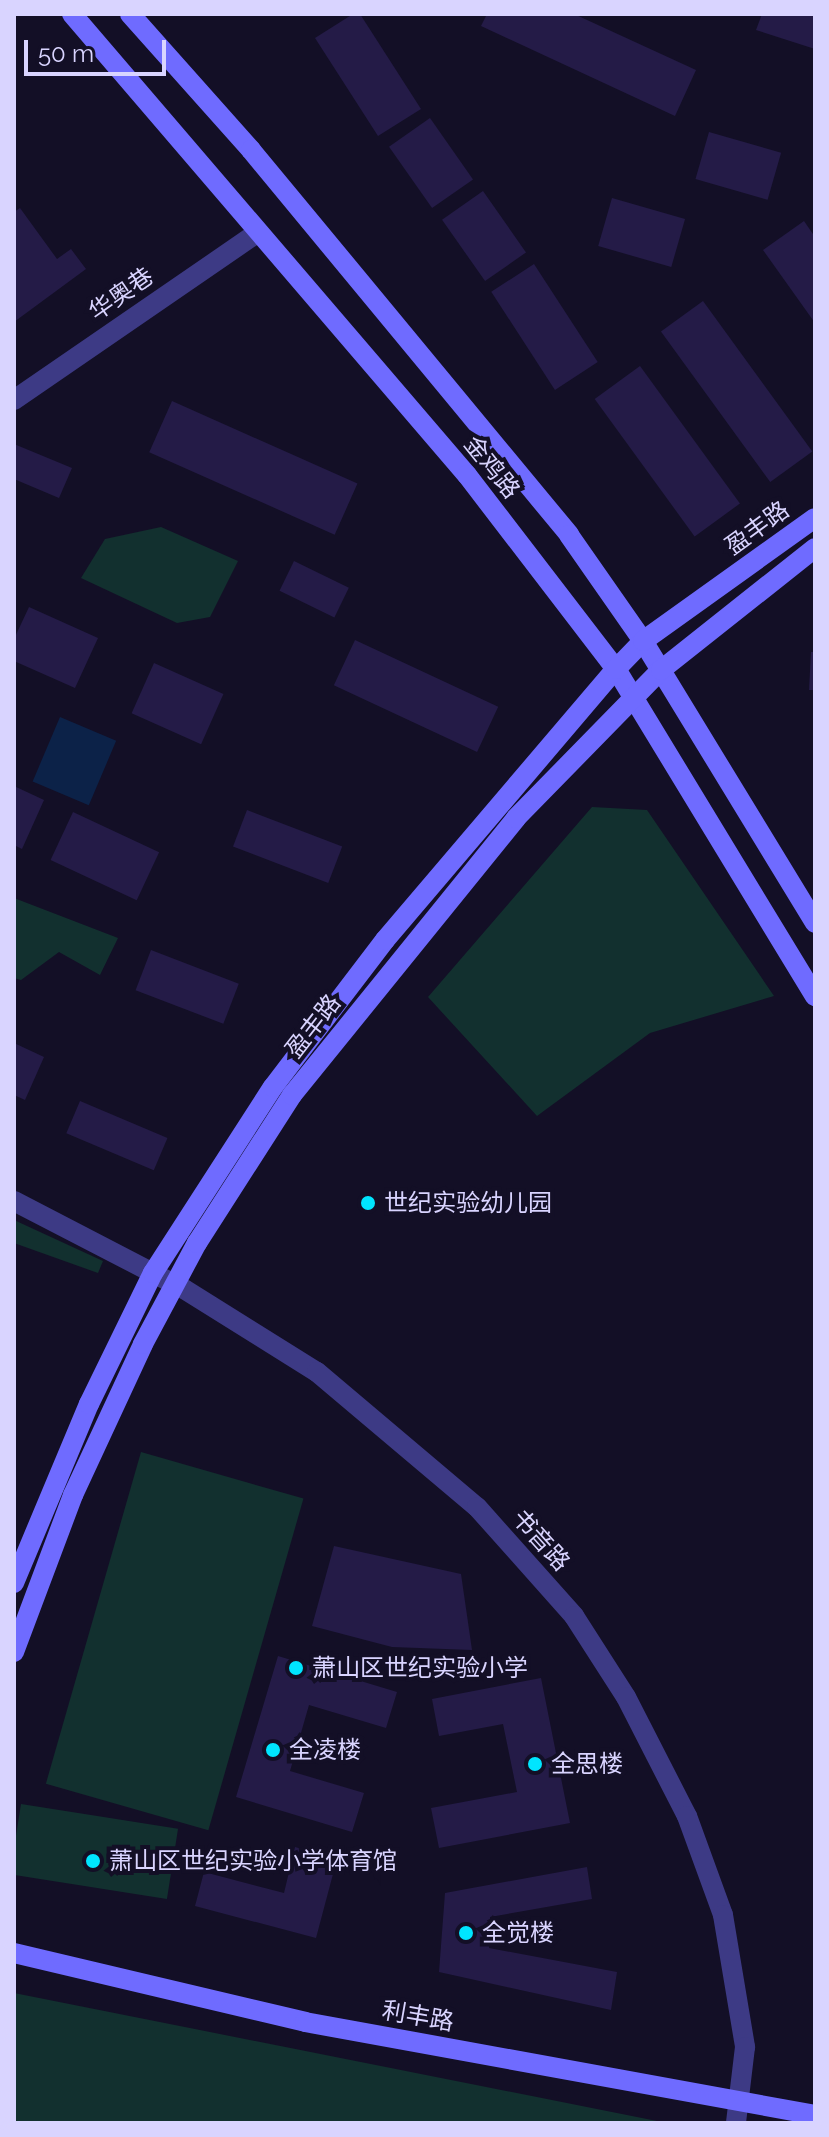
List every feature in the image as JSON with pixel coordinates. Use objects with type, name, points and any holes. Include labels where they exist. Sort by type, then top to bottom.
[{"type":"main road","name":"金鸡路","points":[[72,14],[467,475],[616,669],[815,996]]},
{"type":"main road","name":"金鸡路","points":[[130,14],[251,150],[569,535],[643,641],[815,923]]},
{"type":"main road","name":"盈丰路","points":[[14,1583],[82,1418],[153,1273],[273,1087],[376,953],[616,669],[643,641],[815,518]]},
{"type":"main road","name":"盈丰路","points":[[14,1652],[73,1495],[175,1284],[292,1095],[383,978],[516,818],[661,670],[815,548]]},
{"type":"main road","name":"利丰路","points":[[14,1953],[305,2022],[815,2115]]},
{"type":"street","name":"华奥巷","points":[[14,400],[258,232]]},
{"type":"street","name":"书音路","points":[[14,1201],[175,1284],[317,1372],[477,1507],[574,1616],[626,1697],[687,1816],[723,1915],[745,2047],[736,2123]]},
{"type":"green space","points":[[161,527],[238,561],[210,617],[177,623],[81,578],[105,539]]},
{"type":"green space","points":[[592,807],[647,810],[774,996],[650,1033],[537,1116],[428,997]]},
{"type":"green space","points":[[14,898],[118,938],[100,975],[59,952],[21,980],[14,978]]},
{"type":"green space","points":[[14,1220],[103,1261],[98,1273],[14,1243]]},
{"type":"green space","points":[[141,1452],[303,1499],[208,1830],[46,1784]]},
{"type":"green space","name":"萧山区世纪实验小学体育馆","points":[[21,1804],[178,1829],[167,1899],[14,1875],[14,1848]]},
{"type":"green space","points":[[14,1993],[667,2123],[14,2123]]},
{"type":"water","points":[[60,717],[116,741],[89,805],[33,781]]},
{"type":"building","points":[[353,14],[360,14],[421,109],[378,136],[315,38]]},
{"type":"building","points":[[487,14],[574,14],[696,70],[675,116],[481,26]]},
{"type":"building","points":[[762,14],[815,14],[815,49],[756,30]]},
{"type":"building","points":[[430,118],[473,179],[432,208],[389,147]]},
{"type":"building","points":[[709,132],[781,153],[768,200],[695,179]]},
{"type":"building","points":[[483,191],[526,252],[485,281],[442,220]]},
{"type":"building","points":[[612,198],[685,219],[671,267],[598,246]]},
{"type":"building","points":[[20,208],[57,259],[71,249],[86,269],[14,322],[14,212]]},
{"type":"building","points":[[804,221],[815,237],[815,323],[763,250]]},
{"type":"building","points":[[534,264],[598,362],[555,390],[491,292]]},
{"type":"building","points":[[703,301],[812,451],[770,482],[661,332]]},
{"type":"building","points":[[640,366],[740,504],[695,536],[595,399]]},
{"type":"building","points":[[172,401],[357,484],[335,535],[149,452]]},
{"type":"building","points":[[14,444],[72,468],[59,498],[14,479]]},
{"type":"building","points":[[294,561],[349,588],[334,617],[280,591]]},
{"type":"building","points":[[29,607],[98,638],[75,688],[14,661],[14,639]]},
{"type":"building","points":[[355,640],[498,707],[477,752],[334,685]]},
{"type":"building","points":[[811,652],[815,652],[815,690],[809,690]]},
{"type":"building","points":[[154,663],[223,694],[201,744],[132,713]]},
{"type":"building","points":[[14,786],[44,800],[22,849],[14,845]]},
{"type":"building","points":[[247,810],[342,847],[328,883],[233,846]]},
{"type":"building","points":[[73,812],[159,852],[137,900],[51,860]]},
{"type":"building","points":[[151,950],[239,984],[223,1024],[136,990]]},
{"type":"building","points":[[14,1043],[44,1057],[25,1100],[14,1095]]},
{"type":"building","points":[[80,1101],[167,1138],[154,1170],[66,1133]]},
{"type":"building","name":"萧山区世纪实验小学","points":[[334,1546],[461,1574],[472,1650],[392,1647],[312,1626]]},
{"type":"building","name":"全凌楼","points":[[278,1656],[397,1692],[386,1728],[309,1705],[290,1771],[364,1793],[352,1832],[236,1797]]},
{"type":"building","name":"全思楼","points":[[541,1678],[570,1823],[439,1848],[431,1808],[517,1792],[503,1724],[439,1736],[432,1699]]},
{"type":"building","points":[[295,1847],[337,1859],[316,1938],[195,1906],[204,1872],[284,1893]]},
{"type":"building","name":"全觉楼","points":[[587,1867],[592,1899],[490,1917],[489,1948],[617,1972],[611,2010],[439,1972],[445,1893]]},
{"type":"place","name":"世纪实验幼儿园","points":[[368,1203]]},
{"type":"place","name":"萧山区世纪实验小学","points":[[296,1668]]},
{"type":"place","name":"全凌楼","points":[[273,1750]]},
{"type":"place","name":"全思楼","points":[[535,1764]]},
{"type":"place","name":"萧山区世纪实验小学体育馆","points":[[93,1861]]},
{"type":"place","name":"全觉楼","points":[[466,1933]]}]
